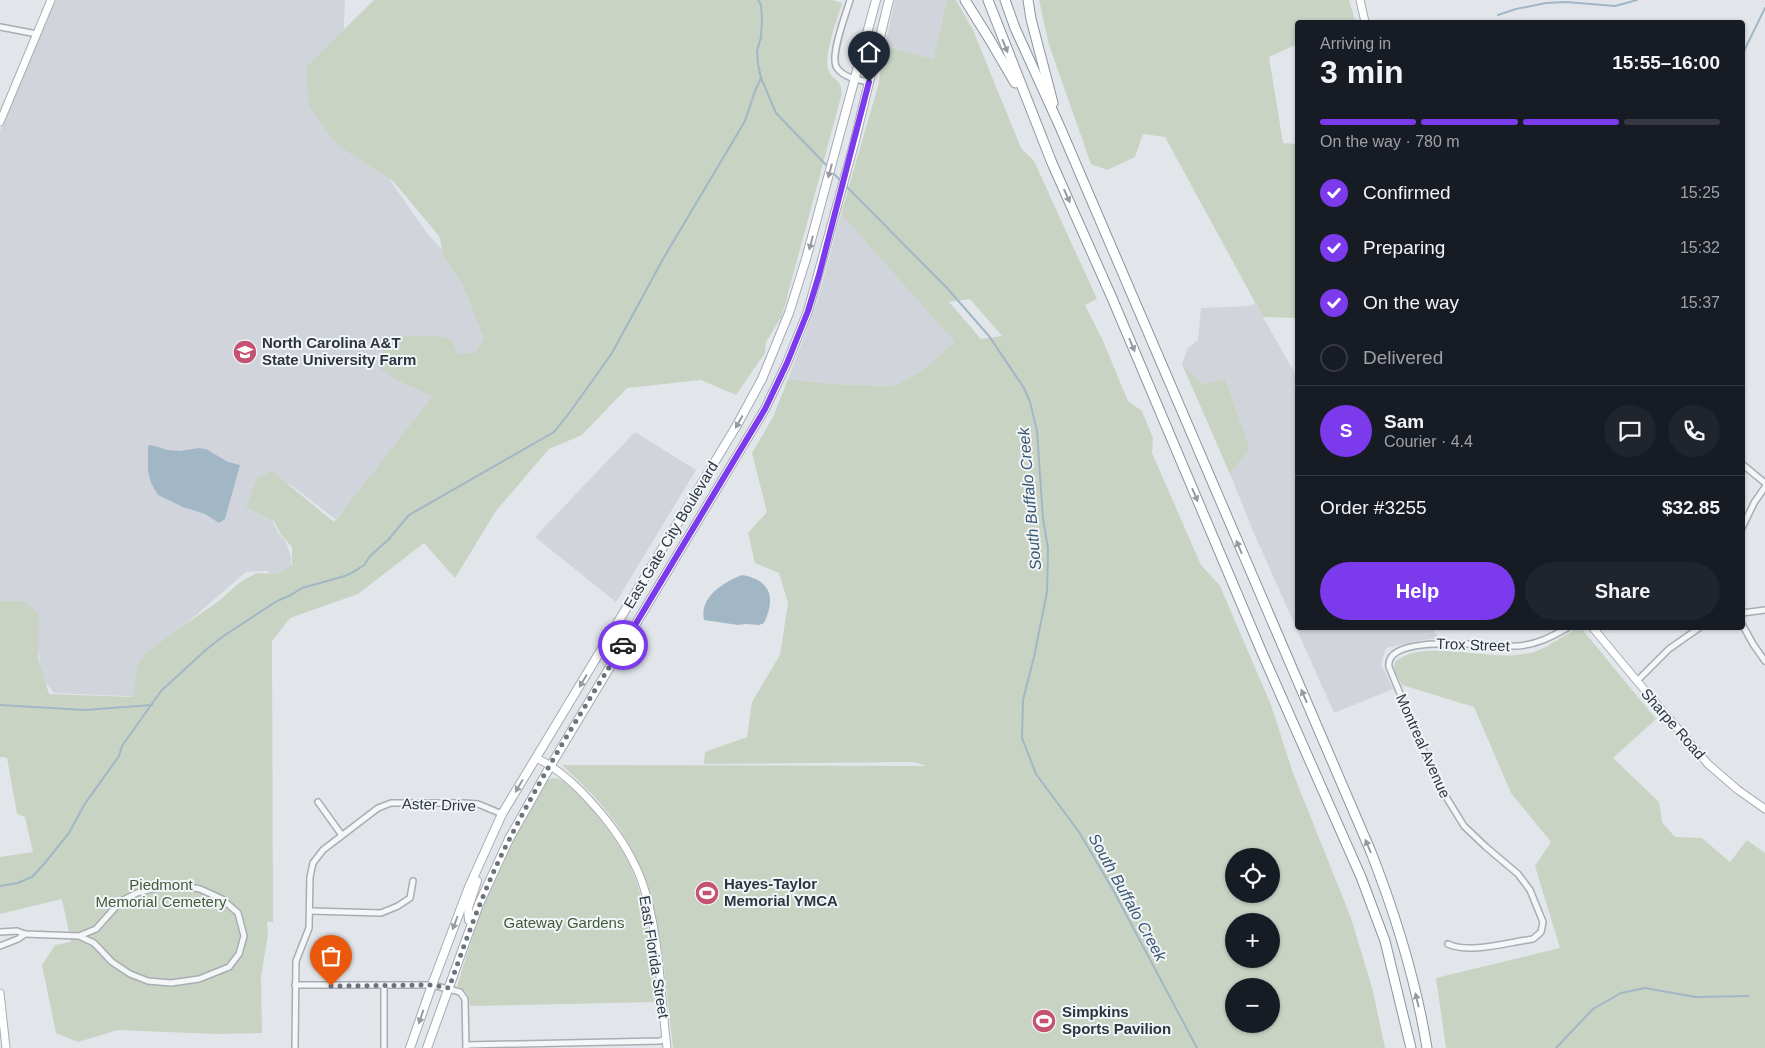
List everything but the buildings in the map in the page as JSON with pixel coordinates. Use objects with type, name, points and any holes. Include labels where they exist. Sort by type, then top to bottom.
[{"type":"highway","points":[[965,0],[1004,64],[1036,124]]},
{"type":"highway","points":[[988,0],[1036,124],[1263,655],[1367,892],[1385,941],[1411,1048]]},
{"type":"highway","points":[[1005,0],[1015,28],[1060,127],[1371,852],[1403,943],[1423,1024],[1426,1048]]},
{"type":"highway","points":[[1028,0],[1031,19],[1060,127]]},
{"type":"main road","name":"East Gate City Boulevard","points":[[410,1048],[469,887],[502,814],[737,425],[762,379],[783,329],[806,259],[876,0]]},
{"type":"main road","name":"East Gate City Boulevard","points":[[427,1048],[473,921],[509,839],[550,765],[765,409],[798,336],[816,284],[850,159],[889,0]]},
{"type":"main road","points":[[783,329],[798,336]]},
{"type":"main road","points":[[473,921],[469,920],[468,908],[496,837],[498,823]]},
{"type":"street","points":[[0,122],[51,0]]},
{"type":"street","points":[[850,0],[836,49],[835,60],[838,68],[847,76],[869,82]]},
{"type":"street","points":[[1360,0],[1365,20]]},
{"type":"street","points":[[0,27],[37,34]]},
{"type":"street","points":[[1745,466],[1765,483]]},
{"type":"street","points":[[1745,522],[1754,502],[1765,487]]},
{"type":"street","points":[[1745,613],[1765,610]]},
{"type":"street","points":[[1745,629],[1765,661]]},
{"type":"street","name":"Trox Street","points":[[1389,669],[1388,661],[1392,655],[1417,646],[1440,643],[1519,646],[1544,640],[1563,630]]},
{"type":"street","name":"Sharpe Road","points":[[1594,630],[1708,764],[1738,790],[1765,809]]},
{"type":"street","points":[[1637,681],[1669,649],[1696,630]]},
{"type":"street","name":"Montreal Avenue","points":[[1389,669],[1431,768],[1453,810],[1464,826],[1518,874],[1530,890],[1543,922],[1541,932],[1533,939],[1468,949],[1456,948],[1448,944]]},
{"type":"street","name":"East Florida Street","points":[[536,758],[550,765],[581,790],[600,811],[613,827],[641,879],[650,910],[667,1048]]},
{"type":"street","points":[[318,802],[342,834]]},
{"type":"street","name":"Aster Drive","points":[[295,1048],[296,961],[308,928],[310,877],[313,863],[323,850],[378,808],[391,803],[464,802],[478,804],[502,814]]},
{"type":"street","points":[[310,911],[381,913],[398,906],[410,898],[413,881]]},
{"type":"street","points":[[0,932],[17,931],[25,934],[79,936],[94,943],[112,962],[130,974],[148,981],[171,983],[199,979],[229,966],[240,954],[244,936],[238,913],[222,898],[200,889],[180,885],[159,887],[137,893],[121,901],[96,929],[79,936]]},
{"type":"street","points":[[0,946],[25,934]]},
{"type":"street","points":[[295,985],[432,985],[449,988],[462,993],[466,999],[466,1046],[660,1041],[666,1038]]},
{"type":"street","points":[[384,986],[384,1048]]},
{"type":"street","points":[[0,993],[6,1048]]},
{"type":"shaded area","name":"North Carolina A&T State University Farm","points":[[55,0],[345,0],[343,48],[362,120],[390,180],[429,236],[506,316],[439,401],[335,519],[291,485],[267,477],[269,512],[278,533],[286,542],[291,557],[291,569],[272,576],[267,571],[246,572],[158,648],[146,697],[54,693],[42,678],[33,615],[0,618],[0,131]]},
{"type":"shaded area","points":[[895,0],[947,0],[933,59],[885,46]]},
{"type":"shaded area","points":[[841,214],[956,342],[923,370],[894,386],[832,384],[788,379],[816,305]]},
{"type":"shaded area","points":[[1255,303],[1295,373],[1295,625],[1230,474],[1250,448],[1225,379],[1202,384],[1182,364],[1188,348],[1198,340],[1201,308],[1249,306]]},
{"type":"shaded area","points":[[635,432],[696,470],[616,602],[535,537]]},
{"type":"shaded area","points":[[1297,630],[1433,630],[1439,638],[1386,648],[1381,664],[1393,689],[1334,713]]},
{"type":"green space","name":"Piedmont Memorial Cemetery","points":[[374,0],[832,0],[842,3],[829,48],[827,65],[831,74],[840,84],[842,93],[782,316],[766,342],[765,353],[736,395],[701,380],[627,388],[582,435],[549,449],[496,511],[455,578],[424,543],[358,594],[290,618],[272,641],[273,922],[267,922],[268,935],[261,976],[262,1033],[215,1034],[118,1030],[78,1042],[56,1033],[42,965],[55,945],[71,942],[62,899],[0,914],[0,857],[33,852],[25,817],[17,814],[7,758],[0,757],[0,601],[24,601],[39,614],[38,658],[49,694],[134,697],[137,666],[147,652],[221,599],[239,583],[256,573],[278,574],[292,565],[292,547],[281,535],[274,521],[246,507],[257,478],[272,471],[334,522],[433,396],[397,380],[378,367],[388,336],[438,336],[451,339],[459,355],[475,352],[484,338],[462,283],[444,257],[439,236],[393,181],[337,145],[309,106],[306,67]]},
{"type":"green space","points":[[947,0],[956,0],[973,30],[1021,148],[1034,161],[1097,299],[1085,305],[1103,341],[1128,401],[1142,411],[1153,438],[1152,453],[1201,565],[1220,586],[1271,705],[1293,773],[1351,918],[1373,991],[1385,1048],[673,1048],[658,928],[642,871],[629,844],[612,818],[595,797],[562,765],[927,766],[914,762],[704,764],[705,752],[747,737],[752,702],[780,655],[788,603],[779,573],[755,563],[748,533],[767,512],[752,453],[773,417],[788,379],[832,384],[894,386],[923,370],[955,342],[841,214],[878,86],[885,46],[933,59]],"holes":[[[970,299],[1002,336],[981,339],[949,302]]]},
{"type":"green space","points":[[1039,0],[1349,0],[1355,20],[1295,20],[1295,45],[1269,57],[1283,143],[1295,144],[1295,318],[1263,317],[1165,137],[1143,134],[1135,157],[1107,170],[1091,164],[1049,45]]},
{"type":"green space","points":[[1182,364],[1202,384],[1225,379],[1250,448],[1230,474]]},
{"type":"green space","points":[[1575,630],[1583,630],[1656,719],[1613,758],[1659,802],[1662,822],[1675,837],[1702,838],[1730,862],[1747,840],[1765,853],[1765,1048],[1446,1048],[1436,978],[1560,948],[1535,866],[1551,842],[1511,793],[1474,707],[1402,685],[1394,669],[1395,662],[1406,655],[1420,652],[1453,651],[1502,656],[1530,653],[1545,647]]},
{"type":"green space","name":"Gateway Gardens","points":[[552,778],[566,782],[585,801],[626,857],[644,908],[657,1002],[470,1006],[467,993],[457,986],[481,910],[514,836],[527,811],[547,781]]},
{"type":"water","points":[[148,446],[180,451],[198,448],[206,449],[228,462],[240,465],[225,519],[219,523],[205,514],[183,507],[158,495],[151,483],[148,471]]},
{"type":"water","points":[[742,575],[759,581],[768,592],[770,606],[764,623],[759,625],[738,625],[704,620],[705,604],[714,592]]},
{"type":"waterway","name":"South Buffalo Creek","points":[[758,0],[761,5],[762,20],[761,37],[757,51],[761,78],[776,113],[829,168]]},
{"type":"waterway","points":[[1498,15],[1546,3],[1566,2],[1615,6],[1637,0]]},
{"type":"waterway","points":[[1745,49],[1765,8]]},
{"type":"waterway","points":[[0,886],[18,883],[32,877],[44,864],[69,833],[84,805],[119,756],[122,746],[161,691],[208,648],[277,601],[302,588],[345,576],[355,571],[364,565],[370,556],[388,540],[409,515],[554,432],[612,353],[663,259],[745,121],[761,78]]},
{"type":"waterway","name":"South Buffalo Creek","points":[[832,172],[841,181]]},
{"type":"waterway","name":"South Buffalo Creek","points":[[846,186],[947,288],[989,336],[1024,388],[1030,402],[1037,431],[1043,519],[1048,548],[1047,592],[1023,700],[1022,738],[1036,774],[1079,832],[1112,888],[1197,1048]]},
{"type":"waterway","points":[[0,705],[85,710],[152,705]]},
{"type":"waterway","points":[[1556,1048],[1593,1009],[1621,993],[1645,988],[1696,997],[1748,996]]},
{"type":"way so far","points":[[331,986],[432,985],[449,988],[480,904],[509,839],[549,767],[623,645]]},
{"type":"place","name":"North Carolina A&T State University Farm","points":[[245,352]]},
{"type":"place","name":"Hayes-Taylor Memorial YMCA","points":[[707,893]]},
{"type":"place","name":"Simpkins Sports Pavilion","points":[[1044,1021]]},
{"type":"route","points":[[623,645],[765,409],[787,363],[808,311],[819,275],[869,82]]}]
